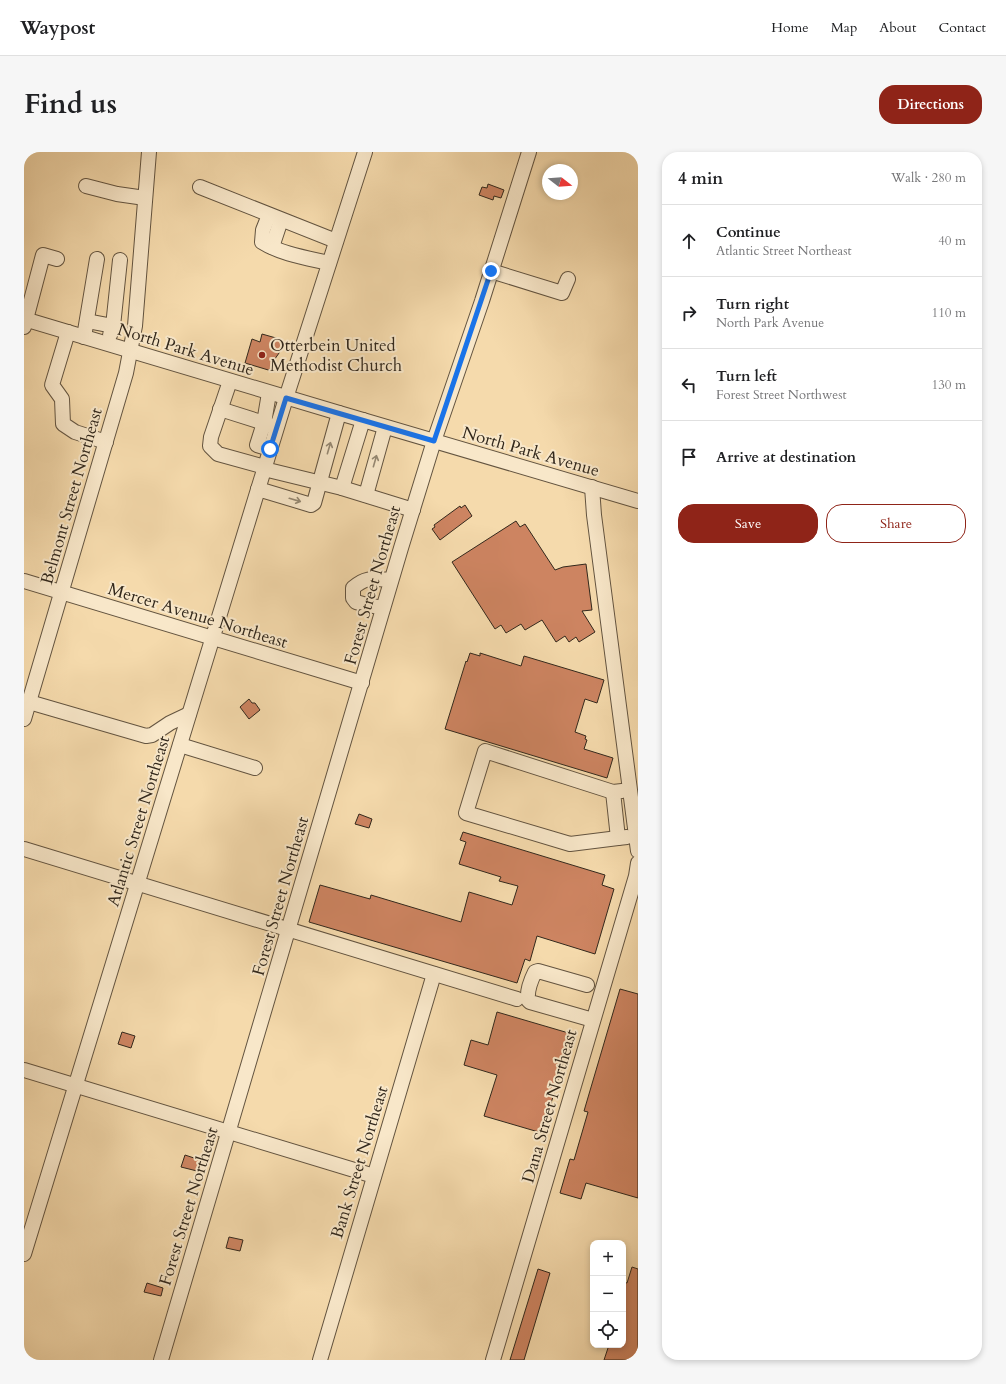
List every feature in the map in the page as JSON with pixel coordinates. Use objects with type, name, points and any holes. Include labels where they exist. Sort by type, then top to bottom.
[{"type":"street","name":"Belmont Street Northeast","points":[[24,719],[126,373],[135,326],[149,152]]},
{"type":"street","name":"Atlantic Street Northeast","points":[[24,1254],[270,449],[270,425],[286,398],[364,152]]},
{"type":"street","name":"Forest Street Northeast","points":[[161,1360],[362,683],[391,580],[434,441],[529,152]]},
{"type":"street","points":[[86,186],[116,194],[145,198]]},
{"type":"street","points":[[200,187],[336,241]]},
{"type":"street","points":[[275,217],[263,230],[262,242],[298,256],[329,263]]},
{"type":"street","points":[[25,322],[43,255],[57,260]]},
{"type":"street","points":[[84,337],[97,259]]},
{"type":"street","points":[[107,344],[113,326],[120,260]]},
{"type":"street","points":[[491,271],[562,293],[568,279]]},
{"type":"street","points":[[86,321],[113,326]]},
{"type":"street","name":"North Park Avenue","points":[[25,322],[68,332],[339,414],[638,501]]},
{"type":"street","points":[[68,332],[52,385],[62,399],[63,424],[75,432],[106,442]]},
{"type":"street","points":[[230,381],[211,438],[210,446],[218,454],[264,468],[342,488],[413,510]]},
{"type":"street","points":[[220,409],[270,425],[269,393]]},
{"type":"street","points":[[258,489],[311,505],[314,503],[339,414]]},
{"type":"street","points":[[342,488],[363,420]]},
{"type":"street","points":[[366,495],[385,427]]},
{"type":"street","points":[[592,487],[594,515],[638,851]]},
{"type":"street","points":[[383,608],[356,602],[353,598],[353,588],[360,582],[370,578],[391,580]]},
{"type":"street","name":"Mercer Avenue Northeast","points":[[24,581],[362,683]]},
{"type":"street","points":[[29,702],[146,736],[152,735],[170,723],[188,714]]},
{"type":"street","points":[[180,745],[255,768]]},
{"type":"street","points":[[630,791],[613,792],[485,751],[466,813],[570,844],[636,837]]},
{"type":"street","points":[[613,792],[618,838]]},
{"type":"street","points":[[24,849],[518,999]]},
{"type":"street","name":"Dana Street Northeast","points":[[493,1360],[636,876],[638,863]]},
{"type":"street","points":[[587,986],[538,971],[535,972],[533,976],[527,997],[530,1002],[593,1020]]},
{"type":"street","name":"Bank Street Northeast","points":[[320,1360],[434,974]]},
{"type":"street","points":[[24,1070],[374,1176]]},
{"type":"building","points":[[488,184],[504,190],[501,198],[494,196],[493,200],[479,195],[482,187],[487,188]]},
{"type":"building","name":"Otterbein United Methodist Church","points":[[262,334],[283,340],[284,346],[272,363],[277,365],[275,372],[245,363],[252,339],[260,342]]},
{"type":"building","points":[[465,505],[472,516],[440,540],[432,529],[435,527],[434,525],[460,506],[461,508]]},
{"type":"building","points":[[516,521],[520,527],[525,524],[555,570],[563,567],[586,564],[592,610],[582,611],[595,632],[579,642],[576,637],[569,642],[565,636],[556,642],[542,620],[525,630],[521,624],[506,633],[501,625],[495,629],[452,562]]},
{"type":"building","points":[[470,653],[480,656],[480,653],[521,666],[524,656],[604,680],[597,703],[585,699],[575,732],[586,736],[585,739],[587,740],[584,749],[613,758],[607,778],[445,729],[466,661],[467,662]]},
{"type":"building","points":[[249,699],[252,703],[255,703],[260,710],[249,719],[240,707]]},
{"type":"building","points":[[359,814],[372,819],[369,828],[355,824]]},
{"type":"building","points":[[463,832],[605,875],[602,885],[614,889],[595,954],[537,936],[530,961],[525,959],[517,983],[309,922],[320,885],[370,899],[371,895],[461,922],[469,892],[512,905],[518,886],[499,881],[501,877],[459,864],[466,842],[460,840]]},
{"type":"building","points":[[620,989],[638,994],[638,1198],[586,1183],[581,1199],[560,1193],[570,1159],[574,1160],[588,1112],[584,1111]]},
{"type":"building","points":[[497,1012],[572,1034],[542,1133],[484,1116],[497,1075],[464,1065],[471,1040],[488,1045]]},
{"type":"building","points":[[122,1032],[135,1036],[131,1048],[118,1044]]},
{"type":"building","points":[[185,1155],[200,1160],[197,1171],[181,1167]]},
{"type":"building","points":[[229,1237],[243,1240],[240,1251],[226,1248]]},
{"type":"building","points":[[632,1267],[638,1269],[638,1360],[604,1360],[608,1348],[626,1348],[627,1283]]},
{"type":"building","points":[[538,1269],[550,1273],[524,1360],[510,1360]]},
{"type":"building","points":[[147,1283],[163,1288],[161,1296],[144,1292]]},
{"type":"place","name":"Otterbein United Methodist Church","points":[[262,355]]},
{"type":"route","points":[[270,449],[286,398],[434,441],[491,271]]}]
